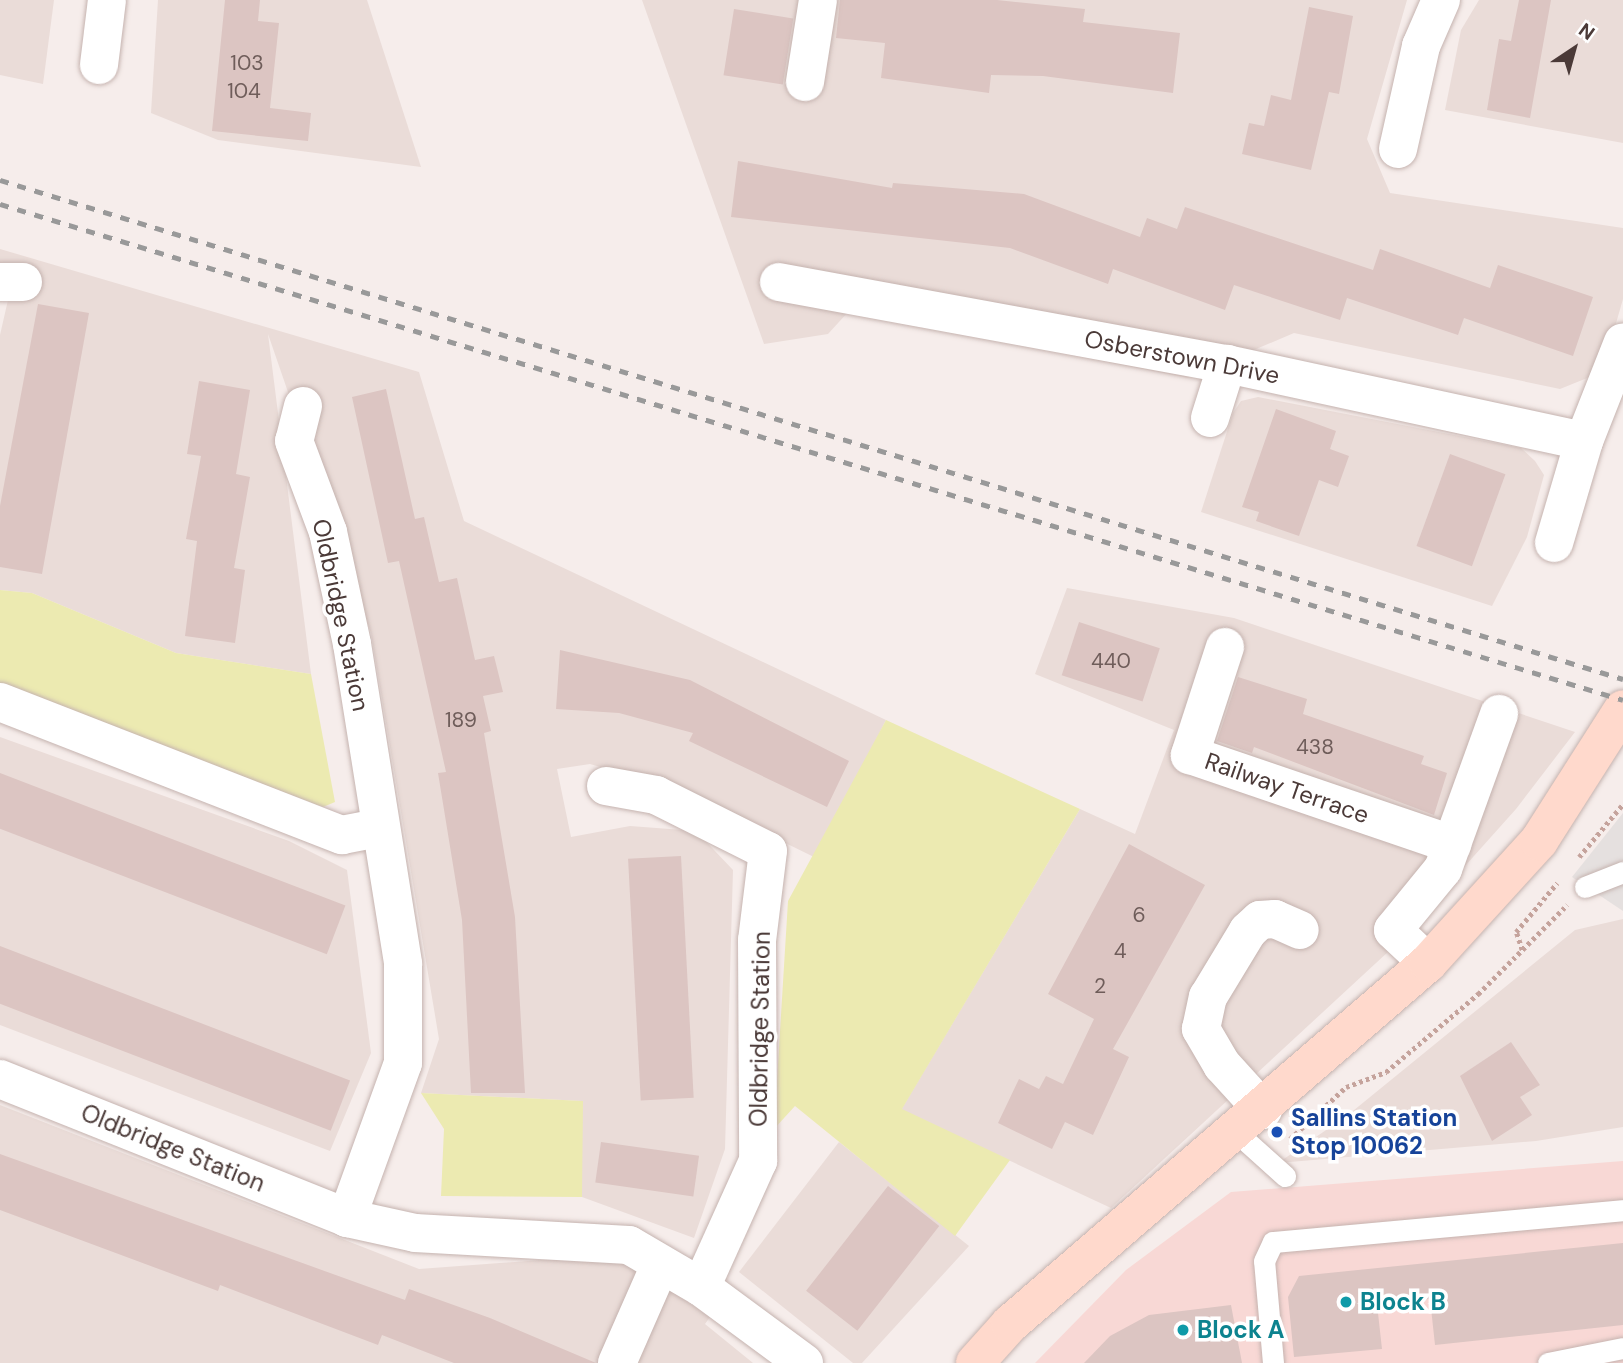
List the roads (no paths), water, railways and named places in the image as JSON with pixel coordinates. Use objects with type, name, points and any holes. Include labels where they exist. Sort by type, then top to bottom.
[{"type":"street","points":[[99,65],[107,0]]},
{"type":"street","points":[[805,82],[818,0]]},
{"type":"street","points":[[1398,149],[1422,46],[1441,0]]},
{"type":"street","name":"Osberstown Drive","points":[[779,282],[1227,364],[1584,441]]},
{"type":"street","points":[[1554,543],[1584,441],[1623,342]]},
{"type":"street","points":[[1210,418],[1227,364]]},
{"type":"street","name":"Oldbridge Station","points":[[303,406],[295,441],[328,531],[403,964],[402,1063],[347,1218]]},
{"type":"street","name":"Railway Terrace","points":[[1224,647],[1189,755],[1452,844]]},
{"type":"street","points":[[0,702],[342,835],[379,828]]},
{"type":"street","points":[[1428,963],[1393,930],[1443,869],[1499,714]]},
{"type":"street","points":[[975,1363],[1010,1324],[1249,1121],[1428,963],[1523,862],[1618,717]]},
{"type":"street","name":"Oldbridge Station","points":[[606,786],[656,795],[768,851],[757,940],[758,1161],[701,1287]]},
{"type":"street","points":[[1249,1121],[1201,1029],[1209,997],[1248,931],[1260,920],[1275,919],[1300,930]]},
{"type":"street","name":"Oldbridge Station","points":[[0,1079],[347,1218],[415,1233],[629,1245],[701,1287],[804,1363]]},
{"type":"street","points":[[617,1363],[660,1265]]},
{"type":"lane","points":[[1585,887],[1623,872]]},
{"type":"lane","points":[[1249,1121],[1265,1162],[1285,1176]]},
{"type":"lane","points":[[1273,1363],[1264,1261],[1273,1242],[1623,1210]]},
{"type":"lane","points":[[1548,1363],[1623,1348]]},
{"type":"railway","points":[[0,180],[1623,679]]},
{"type":"railway","points":[[0,204],[1623,700]]},
{"type":"place","name":"Sallins Station Stop 10062","points":[[1277,1132]]},
{"type":"place","name":"Block B","points":[[1346,1302]]},
{"type":"place","name":"Block A","points":[[1183,1330]]}]
